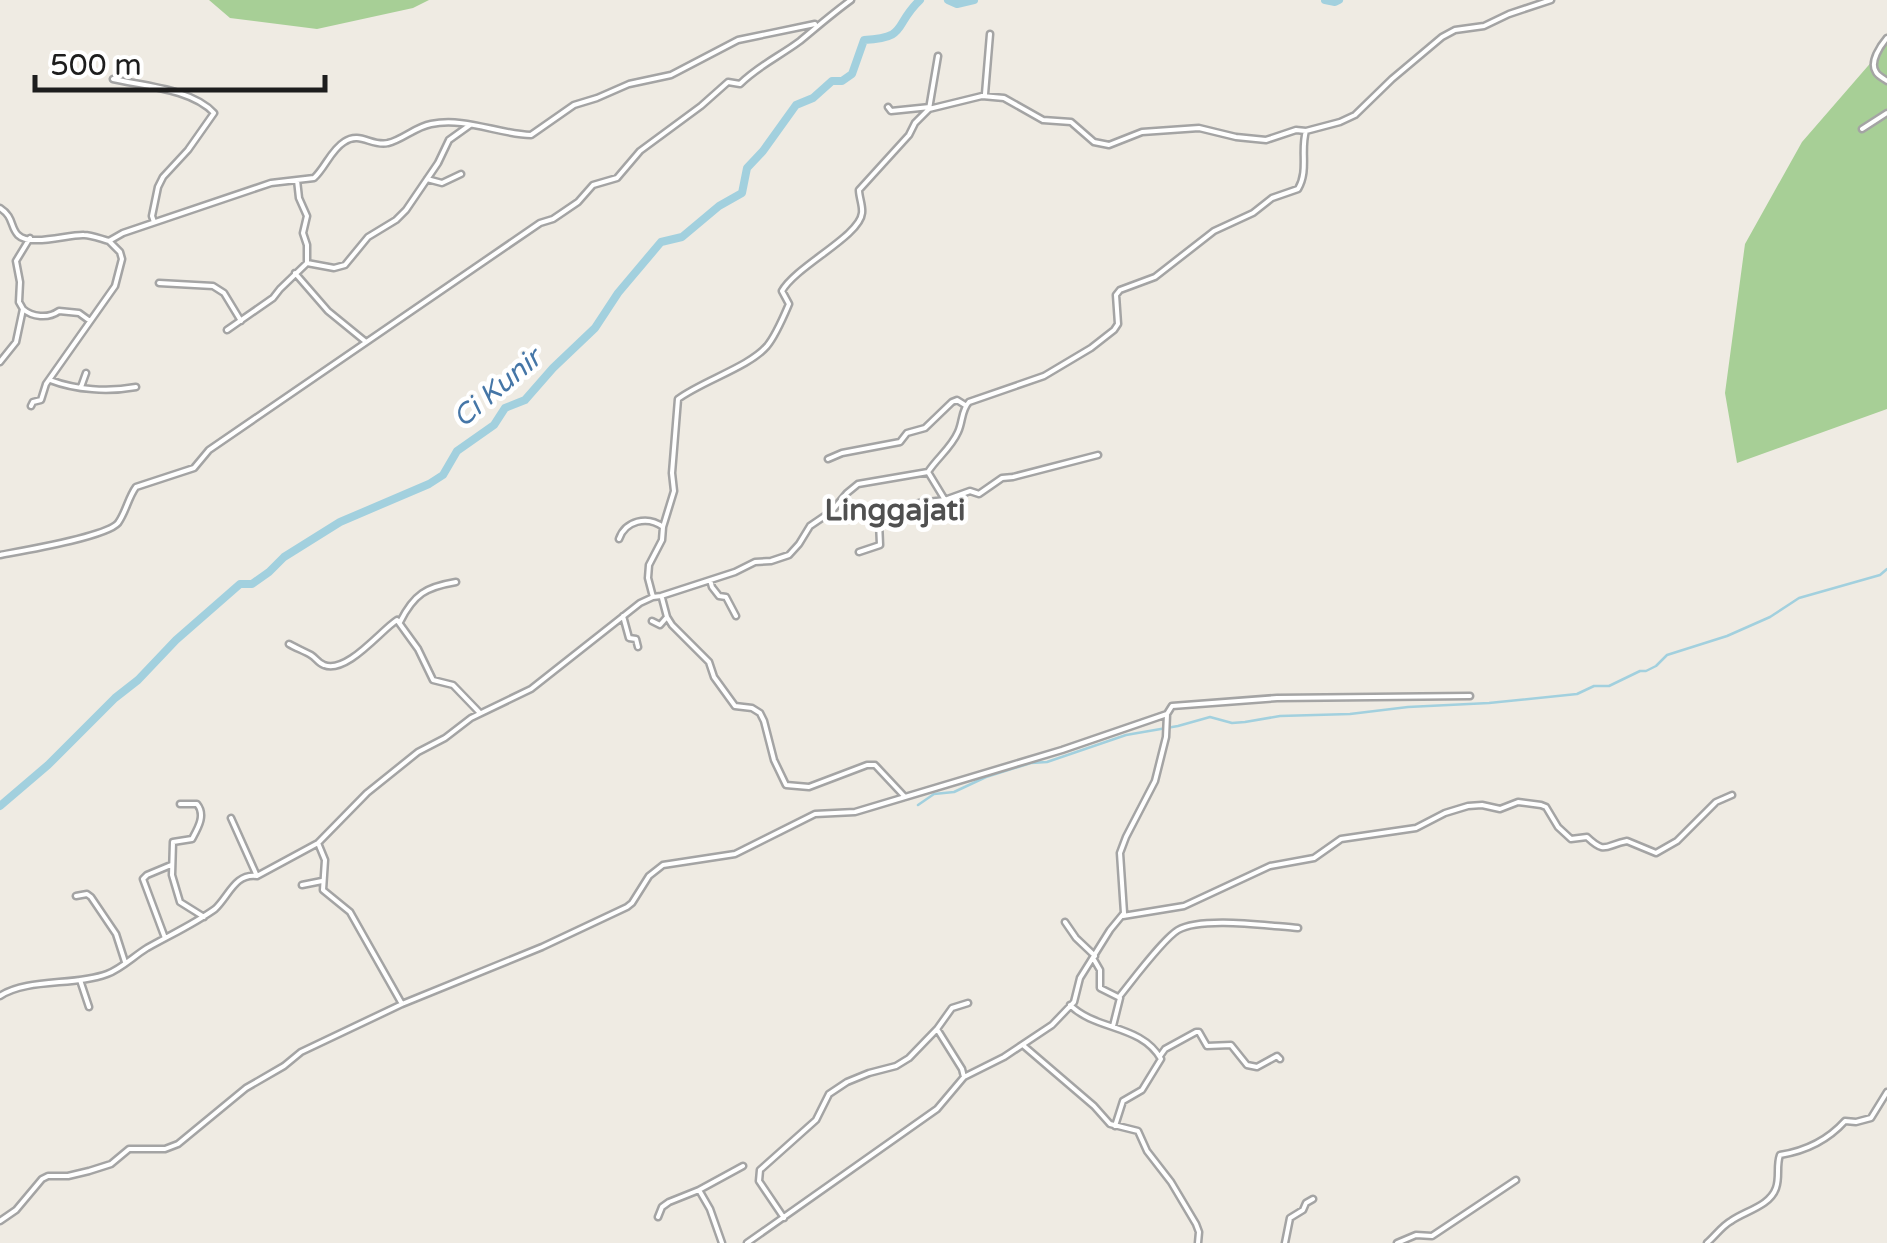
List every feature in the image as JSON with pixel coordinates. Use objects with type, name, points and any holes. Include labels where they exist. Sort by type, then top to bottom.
[{"type":"street","points":[[0,555],[111,528],[119,521],[136,487],[194,468],[209,450],[540,223],[553,219],[593,185],[617,178],[640,151],[728,82],[740,84],[851,0]]},
{"type":"street","points":[[888,106],[897,112],[984,96],[1005,98],[1044,120],[1070,122],[1094,142],[1109,146],[1142,132],[1198,128],[1266,140],[1355,115],[1442,37],[1455,30],[1484,26],[1550,0]]},
{"type":"street","points":[[108,242],[123,232],[270,182],[314,178],[338,146],[351,138],[392,143],[428,125],[458,124],[531,135],[574,105],[629,84],[672,75],[738,40],[819,23]]},
{"type":"street","points":[[984,96],[990,34]]},
{"type":"street","points":[[1887,38],[1874,65],[1887,82]]},
{"type":"street","points":[[652,597],[648,570],[662,540],[674,490],[678,399],[766,347],[788,304],[782,291],[784,286],[857,226],[862,213],[859,190],[929,108],[938,56]]},
{"type":"street","points":[[113,79],[190,96],[214,113],[158,186],[154,222]]},
{"type":"street","points":[[1862,129],[1887,112]]},
{"type":"street","points":[[456,135],[458,124]]},
{"type":"street","points":[[307,263],[334,268],[345,265],[368,237],[406,210],[447,142],[470,125]]},
{"type":"street","points":[[0,996],[22,986],[111,973],[204,917],[225,900],[239,880],[257,876],[318,842],[367,793],[418,752],[530,689],[640,603],[736,572],[755,562],[789,555],[810,526],[832,511],[858,484],[928,472],[956,437],[965,404],[1044,376],[1091,348],[1118,324],[1116,295],[1120,290],[1156,278],[1214,232],[1253,213],[1272,198],[1298,189],[1305,172],[1306,131]]},
{"type":"street","points":[[427,179],[436,184],[461,174]]},
{"type":"street","points":[[297,180],[300,203],[307,216],[303,233],[307,263]]},
{"type":"street","points":[[0,208],[10,216],[17,234],[38,240],[82,235],[108,242],[120,252],[122,265],[115,286],[72,345],[41,400],[31,406]]},
{"type":"street","points":[[30,238],[16,261],[23,309],[38,315],[58,311],[79,313],[90,321]]},
{"type":"street","points":[[227,330],[273,298],[307,263]]},
{"type":"street","points":[[295,273],[328,311],[366,342]]},
{"type":"street","points":[[159,283],[214,286],[224,293],[241,321]]},
{"type":"street","points":[[0,362],[16,342],[23,309]]},
{"type":"street","points":[[80,386],[86,372]]},
{"type":"street","points":[[50,380],[110,390],[136,386]]},
{"type":"street","points":[[828,459],[900,442],[908,434],[925,428],[952,402],[965,404]]},
{"type":"street","points":[[859,552],[880,545],[879,522],[888,523],[920,503],[945,500],[970,490],[979,494],[1004,477],[1098,455]]},
{"type":"street","points":[[928,472],[945,500]]},
{"type":"street","points":[[619,540],[626,527],[638,522],[655,521],[663,527]]},
{"type":"street","points":[[710,580],[714,591],[726,597],[736,616]]},
{"type":"street","points":[[400,622],[425,590],[456,582]]},
{"type":"street","points":[[662,596],[672,625],[709,662],[714,677],[735,706],[760,713],[786,785],[809,788],[874,765],[905,797]]},
{"type":"street","points":[[622,616],[638,647]]},
{"type":"street","points":[[652,621],[660,625],[667,617]]},
{"type":"street","points":[[289,644],[324,665],[334,666],[366,650],[394,620],[400,622],[433,680],[453,685],[480,714]]},
{"type":"street","points":[[746,1243],[936,1109],[964,1077],[1004,1057],[1052,1025],[1075,999],[1080,978],[1124,910],[1120,852],[1155,782],[1169,709],[1175,705],[1246,700],[1470,696]]},
{"type":"street","points":[[0,1221],[16,1210],[42,1179],[111,1164],[129,1150],[165,1149],[178,1144],[246,1088],[301,1052],[626,907],[663,866],[736,854],[814,814],[852,812],[905,797],[1166,714]]},
{"type":"street","points":[[1122,916],[1184,906],[1270,866],[1314,858],[1341,840],[1416,828],[1454,810],[1476,805],[1496,809],[1518,802],[1541,805],[1571,839],[1586,837],[1596,846],[1607,848],[1627,840],[1660,852],[1677,841],[1716,802],[1732,795]]},
{"type":"street","points":[[180,804],[197,804],[202,811],[192,839],[173,842],[171,865],[180,902],[204,917]]},
{"type":"street","points":[[231,818],[257,876]]},
{"type":"street","points":[[318,842],[325,860],[323,890],[350,912],[402,1004]]},
{"type":"street","points":[[165,938],[143,879],[171,865]]},
{"type":"street","points":[[302,885],[322,881]]},
{"type":"street","points":[[76,896],[87,894],[97,905],[116,934],[125,962]]},
{"type":"street","points":[[1064,922],[1094,957],[1100,970],[1100,988],[1120,997]]},
{"type":"street","points":[[1114,1026],[1120,997],[1180,929],[1224,922],[1298,928]]},
{"type":"street","points":[[80,980],[88,1008]]},
{"type":"street","points":[[784,1218],[759,1181],[760,1170],[811,1126],[829,1094],[909,1058],[952,1008],[968,1003]]},
{"type":"street","points":[[1070,1005],[1082,1016],[1150,1044],[1162,1059],[1142,1090],[1123,1100],[1115,1126]]},
{"type":"street","points":[[936,1029],[964,1077]]},
{"type":"street","points":[[1160,1056],[1165,1049],[1196,1032],[1207,1046],[1232,1045],[1247,1065],[1257,1067],[1277,1056],[1280,1059]]},
{"type":"street","points":[[1022,1045],[1115,1126],[1138,1132],[1196,1224],[1198,1243]]},
{"type":"street","points":[[1707,1243],[1726,1224],[1771,1197],[1778,1183],[1780,1156],[1822,1141],[1844,1121],[1870,1118],[1887,1092]]},
{"type":"street","points":[[658,1217],[666,1204],[743,1166]]},
{"type":"street","points":[[1396,1243],[1412,1236],[1432,1236],[1516,1180]]},
{"type":"street","points":[[699,1190],[722,1243]]},
{"type":"street","points":[[1284,1243],[1290,1218],[1313,1198]]},
{"type":"green space","points":[[209,0],[429,0],[413,8],[317,29],[230,18]]},
{"type":"green space","points":[[1887,44],[1887,409],[1737,463],[1725,393],[1745,244],[1802,142]]},
{"type":"waterway","name":"Ci Kunir","points":[[0,806],[240,584],[252,584],[284,557],[340,522],[443,475],[457,451],[494,425],[505,408],[525,400],[595,328],[618,293],[661,242],[682,237],[719,206],[742,193],[747,168],[796,105],[813,98],[832,81],[842,81],[852,74],[864,40],[894,33],[920,0]]},
{"type":"waterway","name":"Ci Kunir","points":[[948,0],[957,4],[974,0]]},
{"type":"waterway","name":"Ci Kunir","points":[[1325,0],[1339,0]]},
{"type":"waterway","points":[[918,805],[934,794],[954,792],[1031,763],[1047,762],[1126,735],[1210,717],[1232,723],[1577,694],[1594,686],[1609,686],[1656,666],[1667,655],[1727,636],[1770,617],[1799,598],[1880,575],[1887,569]]},
{"type":"district","name":"Linggajati","points":[[895,510]]}]
